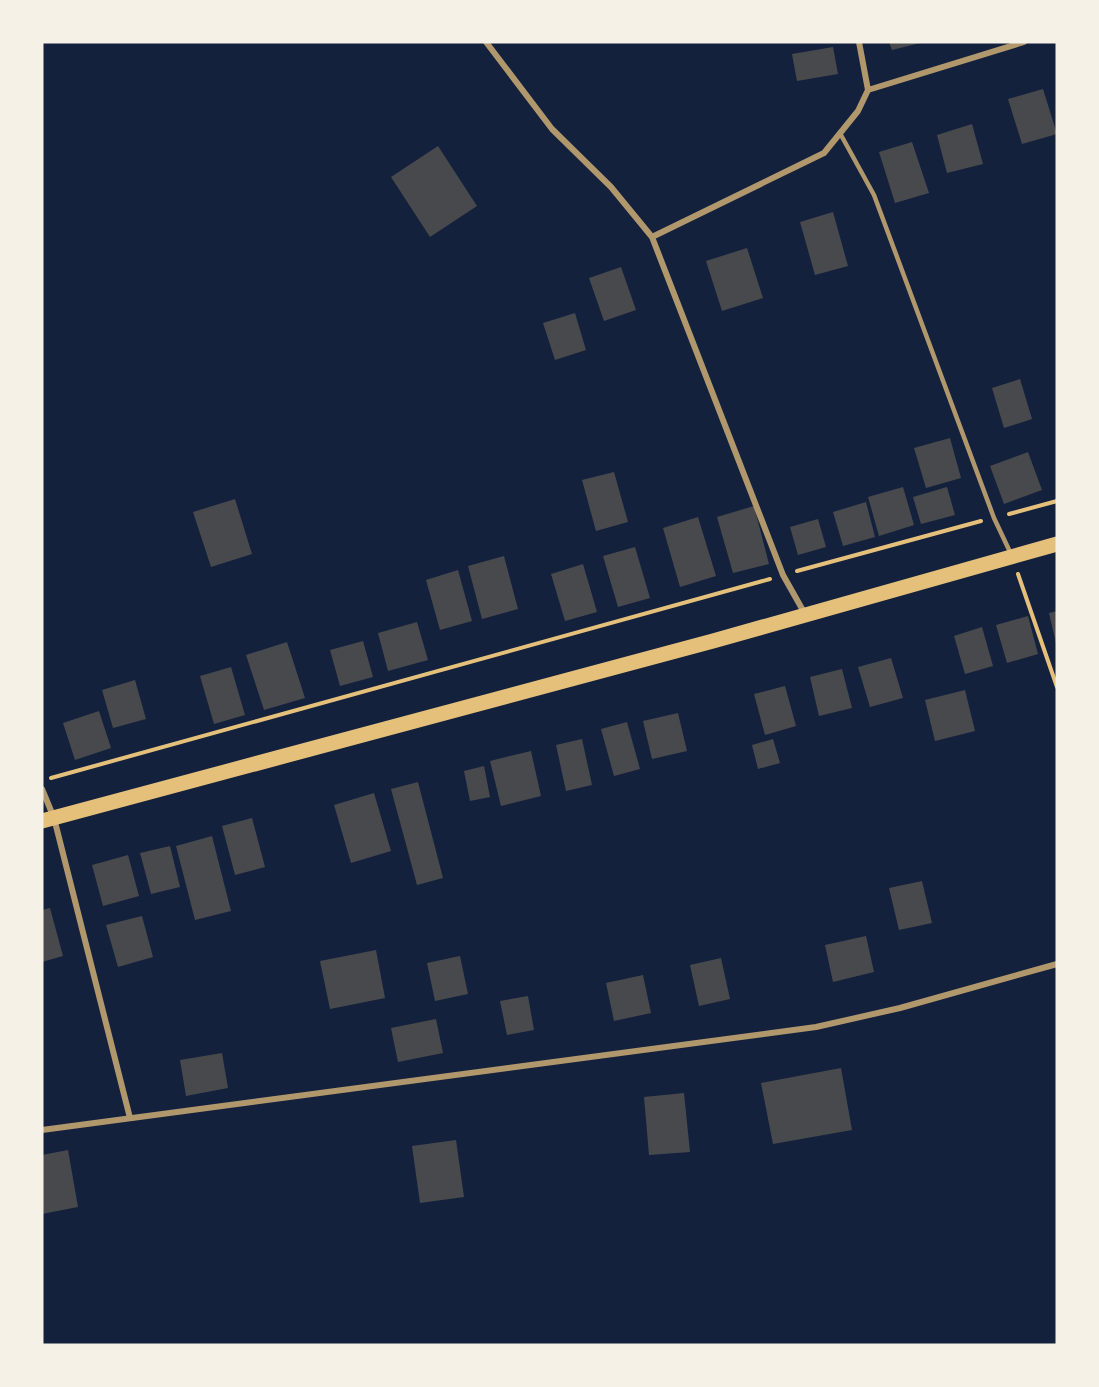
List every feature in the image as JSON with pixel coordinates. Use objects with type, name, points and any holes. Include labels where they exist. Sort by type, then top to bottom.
[{"type":"main road","points":[[48,820],[805,615],[1057,544]]},
{"type":"street","points":[[486,42],[552,129],[611,187],[652,237],[783,575],[805,615]]},
{"type":"street","points":[[652,237],[824,153],[841,135],[858,111],[868,90],[859,42]]},
{"type":"street","points":[[868,90],[1024,42]]},
{"type":"street","points":[[42,789],[48,820],[130,1118]]},
{"type":"street","points":[[42,1130],[816,1026],[900,1008],[1057,964]]},
{"type":"lane","points":[[841,135],[874,195],[994,518],[1012,556]]},
{"type":"path","points":[[42,780],[1057,501]]},
{"type":"path","points":[[1012,556],[1057,687]]},
{"type":"building","points":[[889,42],[920,42],[920,43],[892,50]]},
{"type":"building","points":[[833,47],[838,74],[797,81],[792,54]]},
{"type":"building","points":[[1043,89],[1057,134],[1022,144],[1008,99]]},
{"type":"building","points":[[972,124],[983,164],[947,173],[937,135]]},
{"type":"building","points":[[912,142],[929,193],[895,203],[879,152]]},
{"type":"building","points":[[438,146],[477,206],[430,237],[391,177]]},
{"type":"building","points":[[833,212],[848,266],[815,275],[800,222]]},
{"type":"building","points":[[747,248],[763,298],[722,311],[706,261]]},
{"type":"building","points":[[621,267],[636,310],[604,321],[589,278]]},
{"type":"building","points":[[575,313],[586,350],[555,360],[543,323]]},
{"type":"building","points":[[1020,379],[1032,419],[1004,428],[992,388]]},
{"type":"building","points":[[950,438],[961,478],[926,488],[914,448]]},
{"type":"building","points":[[1028,452],[1042,490],[1004,504],[990,466]]},
{"type":"building","points":[[614,472],[628,522],[596,531],[582,480]]},
{"type":"building","points":[[903,487],[914,525],[879,536],[868,497]]},
{"type":"building","points":[[947,487],[955,515],[921,524],[913,497]]},
{"type":"building","points":[[235,499],[252,554],[211,567],[193,512]]},
{"type":"building","points":[[866,502],[875,537],[843,546],[833,512]]},
{"type":"building","points":[[754,506],[769,564],[733,573],[717,517]]},
{"type":"building","points":[[698,517],[716,576],[680,587],[663,528]]},
{"type":"building","points":[[818,519],[826,547],[798,555],[790,527]]},
{"type":"building","points":[[635,547],[650,598],[618,607],[603,556]]},
{"type":"building","points":[[504,556],[518,609],[482,619],[468,566]]},
{"type":"building","points":[[583,564],[597,612],[565,621],[551,574]]},
{"type":"building","points":[[458,570],[472,621],[440,630],[426,580]]},
{"type":"building","points":[[1057,611],[1057,643],[1056,643],[1049,613]]},
{"type":"building","points":[[1028,616],[1038,654],[1007,663],[996,625]]},
{"type":"building","points":[[417,622],[428,660],[388,671],[378,633]]},
{"type":"building","points":[[982,627],[993,666],[965,674],[954,636]]},
{"type":"building","points":[[363,641],[373,677],[340,686],[330,650]]},
{"type":"building","points":[[287,642],[305,698],[264,710],[246,655]]},
{"type":"building","points":[[891,658],[903,698],[870,707],[858,667]]},
{"type":"building","points":[[231,667],[245,715],[214,724],[200,676]]},
{"type":"building","points":[[842,669],[852,708],[819,716],[810,677]]},
{"type":"building","points":[[135,680],[146,719],[113,728],[102,690]]},
{"type":"building","points":[[785,686],[796,726],[765,735],[754,694]]},
{"type":"building","points":[[965,690],[975,731],[935,741],[925,700]]},
{"type":"building","points":[[99,711],[111,748],[75,760],[63,723]]},
{"type":"building","points":[[678,713],[687,751],[652,759],[643,721]]},
{"type":"building","points":[[627,722],[640,769],[614,776],[601,729]]},
{"type":"building","points":[[582,739],[592,785],[566,791],[556,745]]},
{"type":"building","points":[[773,739],[780,763],[758,769],[752,745]]},
{"type":"building","points":[[531,751],[541,796],[501,806],[490,761]]},
{"type":"building","points":[[484,766],[490,797],[470,801],[464,771]]},
{"type":"building","points":[[418,782],[443,878],[417,885],[391,789]]},
{"type":"building","points":[[374,793],[391,851],[351,863],[334,805]]},
{"type":"building","points":[[252,818],[265,867],[235,875],[222,826]]},
{"type":"building","points":[[212,836],[231,911],[195,920],[176,846]]},
{"type":"building","points":[[170,846],[180,887],[151,894],[140,853]]},
{"type":"building","points":[[128,855],[139,896],[103,906],[92,865]]},
{"type":"building","points":[[922,881],[932,923],[899,930],[889,888]]},
{"type":"building","points":[[50,908],[63,956],[42,962],[42,910]]},
{"type":"building","points":[[142,916],[153,957],[118,967],[106,925]]},
{"type":"building","points":[[866,936],[874,972],[833,982],[825,945]]},
{"type":"building","points":[[376,950],[385,998],[330,1009],[320,961]]},
{"type":"building","points":[[460,956],[468,994],[435,1001],[427,963]]},
{"type":"building","points":[[721,958],[730,999],[699,1006],[690,965]]},
{"type":"building","points":[[643,975],[651,1013],[614,1021],[606,983]]},
{"type":"building","points":[[528,996],[534,1030],[507,1035],[500,1001]]},
{"type":"building","points":[[436,1019],[443,1053],[398,1062],[391,1028]]},
{"type":"building","points":[[222,1053],[228,1088],[186,1096],[180,1060]]},
{"type":"building","points":[[841,1068],[852,1130],[773,1144],[761,1083]]},
{"type":"building","points":[[684,1093],[690,1152],[649,1155],[644,1097]]},
{"type":"building","points":[[456,1140],[464,1197],[420,1203],[412,1146]]},
{"type":"building","points":[[68,1150],[78,1207],[42,1214],[42,1155]]}]
